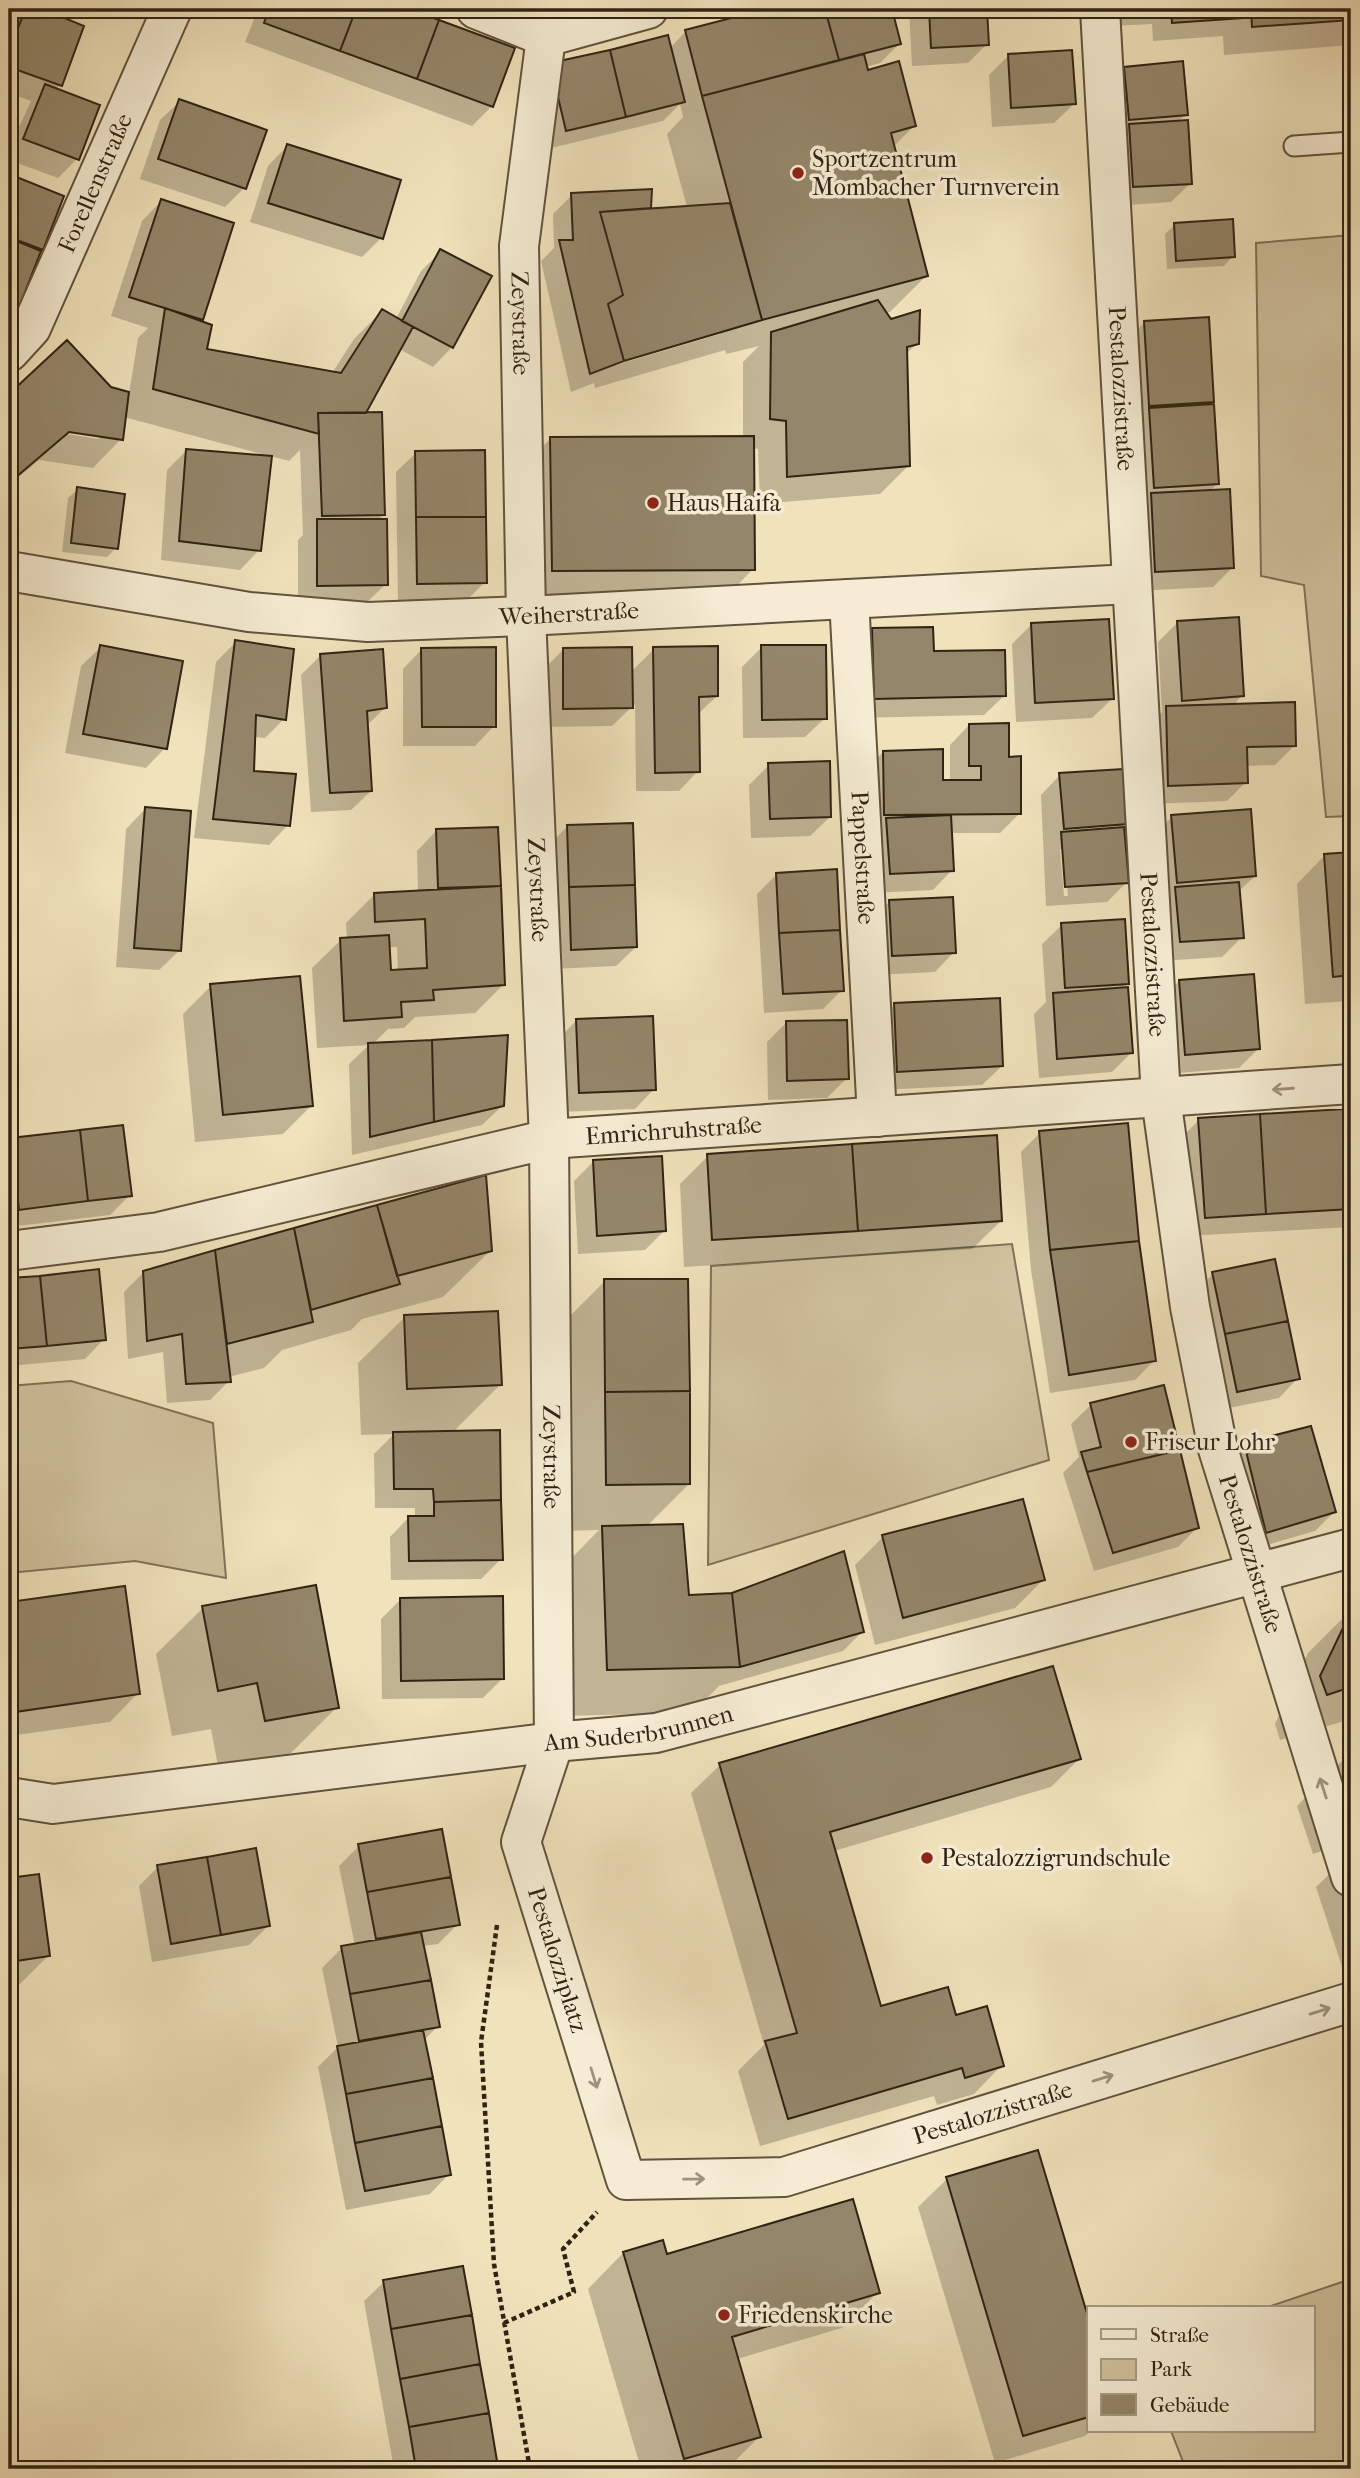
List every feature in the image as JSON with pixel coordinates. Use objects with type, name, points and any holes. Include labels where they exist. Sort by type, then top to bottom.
[{"type":"street","name":"Forellenstraße","points":[[9,352],[31,328],[172,9]]},
{"type":"street","points":[[476,9],[550,23],[649,9]]},
{"type":"street","name":"Pestalozzistraße","points":[[1100,9],[1130,584],[1161,1098],[1190,1307],[1216,1437],[1255,1573],[1351,1877]]},
{"type":"street","name":"Zeystraße","points":[[550,23],[519,246],[526,616],[549,1139],[554,1742]]},
{"type":"street","name":"Weiherstraße","points":[[9,571],[249,612],[368,622],[1130,584]]},
{"type":"street","name":"Pappelstraße","points":[[849,599],[877,1117]]},
{"type":"street","name":"Emrichruhstraße","points":[[9,1251],[159,1232],[549,1139],[1351,1084]]},
{"type":"street","name":"Am Suderbrunnen","points":[[9,1797],[53,1804],[554,1742],[656,1733],[1351,1548]]},
{"type":"street","name":"Pestalozziplatz","points":[[554,1742],[521,1842],[626,2180]]},
{"type":"street","name":"Pestalozzistraße","points":[[626,2180],[784,2176],[1351,2002]]},
{"type":"lane","points":[[1294,146],[1351,142]]},
{"type":"path","points":[[499,1916],[481,2042],[494,2264],[530,2469]]},
{"type":"path","points":[[504,2323],[574,2292],[564,2249]]},
{"type":"green space","points":[[1351,235],[1351,816],[1326,817],[1304,585],[1261,576],[1256,243]]},
{"type":"green space","points":[[1012,1244],[1049,1460],[708,1565],[711,1266]]},
{"type":"green space","points":[[71,1381],[213,1423],[226,1578],[135,1561],[9,1573],[9,1386]]},
{"type":"green space","points":[[1351,2279],[1351,2469],[1186,2469],[1171,2432],[1314,2432],[1314,2306],[1271,2306]]},
{"type":"building","points":[[9,9],[26,9],[9,49]]},
{"type":"building","points":[[26,9],[43,9],[84,26],[62,86],[9,67],[9,49]]},
{"type":"building","points":[[269,9],[356,9],[340,51],[264,23]]},
{"type":"building","points":[[356,9],[407,9],[439,20],[417,79],[340,51]]},
{"type":"building","points":[[766,9],[825,9],[839,60],[702,96],[685,30]]},
{"type":"building","points":[[825,9],[892,9],[901,44],[839,60]]},
{"type":"building","points":[[929,9],[987,9],[989,45],[931,48]]},
{"type":"building","points":[[1171,9],[1243,9],[1243,18],[1172,23]]},
{"type":"building","points":[[1251,9],[1351,9],[1351,20],[1252,27]]},
{"type":"building","points":[[439,20],[515,48],[493,107],[417,79]]},
{"type":"building","points":[[668,35],[685,102],[626,117],[610,50]]},
{"type":"building","points":[[610,50],[626,117],[566,131],[550,63]]},
{"type":"building","points":[[1072,50],[1076,104],[1011,108],[1008,54]]},
{"type":"building","points":[[864,54],[868,70],[899,61],[916,126],[891,133],[928,276],[762,320],[702,96]]},
{"type":"building","points":[[1183,61],[1188,115],[1129,120],[1124,67]]},
{"type":"building","points":[[45,84],[100,105],[79,160],[23,139]]},
{"type":"building","points":[[179,99],[267,130],[246,189],[158,159]]},
{"type":"building","points":[[1188,120],[1192,184],[1133,187],[1129,124]]},
{"type":"building","points":[[287,144],[401,180],[383,239],[268,203]]},
{"type":"building","points":[[9,174],[64,196],[43,250],[9,237]]},
{"type":"building","points":[[652,189],[651,208],[600,212],[623,295],[608,304],[624,361],[590,374],[559,240],[573,240],[571,193]]},
{"type":"building","points":[[161,199],[234,223],[203,320],[129,297]]},
{"type":"building","points":[[730,203],[762,320],[624,361],[608,304],[623,295],[600,212]]},
{"type":"building","points":[[1233,219],[1235,257],[1176,261],[1174,223]]},
{"type":"building","points":[[9,238],[41,251],[20,305],[9,301]]},
{"type":"building","points":[[440,249],[492,276],[453,348],[402,321]]},
{"type":"building","points":[[878,300],[891,319],[920,310],[919,344],[907,347],[910,466],[787,477],[786,421],[770,419],[771,332]]},
{"type":"building","points":[[165,308],[212,325],[207,349],[341,373],[382,309],[413,327],[366,413],[318,413],[319,434],[153,389]]},
{"type":"building","points":[[1209,317],[1214,402],[1149,406],[1144,321]]},
{"type":"building","points":[[67,340],[111,387],[129,392],[123,440],[69,432],[9,483],[9,394]]},
{"type":"building","points":[[1214,404],[1219,484],[1154,488],[1149,408]]},
{"type":"building","points":[[382,412],[385,515],[322,516],[318,413]]},
{"type":"building","name":"Haus Haifa","points":[[754,436],[755,570],[552,571],[550,437]]},
{"type":"building","points":[[186,449],[272,456],[261,551],[179,541]]},
{"type":"building","points":[[485,450],[486,517],[416,517],[415,451]]},
{"type":"building","points":[[77,487],[125,494],[118,549],[71,543]]},
{"type":"building","points":[[1230,489],[1234,568],[1155,572],[1151,493]]},
{"type":"building","points":[[416,517],[486,517],[487,583],[417,584]]},
{"type":"building","points":[[317,519],[387,519],[388,585],[317,586]]},
{"type":"building","points":[[1239,617],[1244,696],[1182,701],[1177,621]]},
{"type":"building","points":[[1109,619],[1114,699],[1035,703],[1031,623]]},
{"type":"building","points":[[933,627],[934,651],[1005,650],[1006,696],[874,699],[872,628]]},
{"type":"building","points":[[235,640],[294,649],[286,720],[256,715],[254,771],[296,774],[290,826],[213,819]]},
{"type":"building","points":[[100,645],[183,661],[167,749],[83,734]]},
{"type":"building","points":[[761,645],[826,645],[827,719],[762,720]]},
{"type":"building","points":[[718,646],[718,696],[699,697],[700,772],[655,773],[653,647]]},
{"type":"building","points":[[496,647],[496,727],[422,727],[421,648]]},
{"type":"building","points":[[632,647],[633,708],[563,709],[563,648]]},
{"type":"building","points":[[383,649],[387,708],[367,711],[372,791],[330,793],[320,654]]},
{"type":"building","points":[[1295,702],[1296,746],[1247,747],[1248,783],[1168,786],[1166,706]]},
{"type":"building","points":[[1009,723],[1009,757],[1021,756],[1021,814],[884,815],[883,751],[943,749],[943,780],[981,780],[981,766],[969,766],[969,724]]},
{"type":"building","points":[[830,761],[831,817],[770,819],[768,763]]},
{"type":"building","points":[[1123,769],[1128,824],[1064,829],[1059,773]]},
{"type":"building","points":[[145,807],[191,811],[181,951],[134,948]]},
{"type":"building","points":[[1251,809],[1256,876],[1177,883],[1171,815]]},
{"type":"building","points":[[951,815],[954,871],[890,874],[886,818]]},
{"type":"building","points":[[633,823],[635,885],[569,887],[567,825]]},
{"type":"building","points":[[498,827],[501,886],[438,888],[436,829]]},
{"type":"building","points":[[1124,827],[1129,883],[1065,887],[1061,832]]},
{"type":"building","points":[[1351,852],[1351,975],[1333,977],[1324,854]]},
{"type":"building","points":[[837,869],[840,930],[779,933],[776,873]]},
{"type":"building","points":[[1239,882],[1244,938],[1180,942],[1175,887]]},
{"type":"building","points":[[635,885],[637,947],[571,950],[569,887]]},
{"type":"building","points":[[501,886],[505,985],[433,990],[434,1000],[401,1002],[402,1017],[344,1021],[340,938],[389,935],[391,970],[427,968],[425,919],[375,922],[374,893]]},
{"type":"building","points":[[953,897],[956,953],[892,956],[889,900]]},
{"type":"building","points":[[1125,919],[1129,984],[1065,988],[1061,923]]},
{"type":"building","points":[[840,930],[844,991],[783,994],[779,933]]},
{"type":"building","points":[[1254,974],[1260,1049],[1185,1055],[1179,980]]},
{"type":"building","points":[[300,976],[313,1106],[223,1115],[210,984]]},
{"type":"building","points":[[1128,987],[1133,1053],[1057,1059],[1053,993]]},
{"type":"building","points":[[1000,998],[1003,1066],[897,1072],[894,1003]]},
{"type":"building","points":[[653,1016],[656,1090],[579,1093],[576,1019]]},
{"type":"building","points":[[847,1020],[849,1079],[787,1081],[786,1021]]},
{"type":"building","points":[[508,1035],[504,1106],[434,1122],[432,1040]]},
{"type":"building","points":[[432,1040],[434,1122],[370,1137],[368,1043]]},
{"type":"building","points":[[1344,1109],[1351,1209],[1266,1214],[1260,1114]]},
{"type":"building","points":[[1344,1109],[1351,1109],[1351,1209]]},
{"type":"building","points":[[1260,1114],[1266,1214],[1205,1218],[1198,1118]]},
{"type":"building","points":[[1128,1123],[1139,1241],[1050,1250],[1039,1131]]},
{"type":"building","points":[[123,1125],[132,1196],[88,1201],[80,1130]]},
{"type":"building","points":[[80,1130],[88,1201],[19,1210],[11,1138]]},
{"type":"building","points":[[997,1135],[1002,1221],[858,1231],[852,1144]]},
{"type":"building","points":[[852,1144],[858,1231],[712,1240],[707,1154]]},
{"type":"building","points":[[662,1156],[666,1231],[597,1236],[593,1160]]},
{"type":"building","points":[[486,1175],[492,1251],[397,1276],[377,1205]]},
{"type":"building","points":[[377,1205],[400,1284],[311,1310],[294,1228]]},
{"type":"building","points":[[294,1228],[313,1322],[227,1344],[215,1250]]},
{"type":"building","points":[[1139,1241],[1156,1361],[1069,1375],[1050,1250]]},
{"type":"building","points":[[215,1250],[231,1382],[186,1384],[182,1334],[147,1341],[143,1271]]},
{"type":"building","points":[[1275,1259],[1288,1321],[1225,1334],[1212,1272]]},
{"type":"building","points":[[99,1269],[106,1340],[47,1346],[40,1276]]},
{"type":"building","points":[[40,1276],[47,1346],[9,1349],[9,1278]]},
{"type":"building","points":[[604,1279],[688,1279],[690,1391],[605,1392]]},
{"type":"building","points":[[498,1311],[502,1385],[407,1389],[404,1315]]},
{"type":"building","points":[[1288,1321],[1300,1379],[1237,1392],[1225,1334]]},
{"type":"building","points":[[1164,1385],[1180,1450],[1087,1472],[1081,1452],[1101,1447],[1090,1403]]},
{"type":"building","points":[[690,1391],[690,1484],[606,1485],[605,1392]]},
{"type":"building","points":[[1311,1426],[1336,1512],[1266,1533],[1244,1443]]},
{"type":"building","points":[[500,1430],[501,1500],[434,1502],[433,1489],[394,1489],[393,1432]]},
{"type":"building","points":[[1180,1450],[1199,1528],[1113,1553],[1087,1472]]},
{"type":"building","points":[[1023,1499],[1045,1580],[903,1618],[882,1535]]},
{"type":"building","points":[[501,1500],[503,1560],[409,1561],[408,1516],[434,1516],[434,1502]]},
{"type":"building","points":[[683,1524],[689,1595],[732,1593],[740,1667],[607,1670],[602,1526]]},
{"type":"building","points":[[844,1551],[864,1632],[740,1667],[732,1593]]},
{"type":"building","points":[[316,1585],[339,1708],[265,1721],[257,1683],[218,1691],[202,1606]]},
{"type":"building","points":[[125,1586],[140,1694],[15,1712],[9,1670],[9,1602]]},
{"type":"building","points":[[503,1596],[504,1679],[401,1681],[400,1598]]},
{"type":"building","points":[[1351,1611],[1351,1687],[1327,1695],[1320,1676]]},
{"type":"building","points":[[1053,1666],[1081,1759],[830,1832],[881,2006],[948,1987],[956,2015],[987,2006],[1004,2066],[965,2078],[962,2068],[788,2119],[765,2041],[797,2033],[719,1763]]},
{"type":"building","points":[[1351,1755],[1351,1783],[1343,1758]]},
{"type":"building","points":[[442,1829],[451,1877],[367,1892],[358,1844]]},
{"type":"building","points":[[256,1848],[270,1926],[221,1935],[207,1857]]},
{"type":"building","points":[[207,1857],[221,1935],[171,1944],[157,1865]]},
{"type":"building","points":[[39,1874],[50,1956],[9,1962],[9,1878]]},
{"type":"building","points":[[451,1877],[460,1925],[376,1939],[367,1892]]},
{"type":"building","points":[[421,1932],[431,1980],[350,1994],[341,1946]]},
{"type":"building","points":[[431,1980],[440,2027],[359,2041],[350,1994]]},
{"type":"building","points":[[423,2030],[433,2078],[346,2094],[337,2046]]},
{"type":"building","points":[[433,2078],[442,2126],[355,2143],[346,2094]]},
{"type":"building","points":[[442,2126],[451,2175],[365,2191],[355,2143]]},
{"type":"building","points":[[1038,2150],[1087,2313],[1087,2418],[1023,2436],[946,2177]]},
{"type":"building","name":"Friedenskirche","points":[[853,2199],[880,2293],[732,2337],[761,2437],[684,2459],[623,2252],[663,2240],[667,2254]]},
{"type":"building","points":[[463,2266],[472,2315],[391,2329],[383,2280]]},
{"type":"building","points":[[472,2315],[480,2364],[400,2379],[391,2329]]},
{"type":"building","points":[[480,2364],[489,2413],[409,2427],[400,2379]]},
{"type":"building","points":[[489,2413],[497,2461],[454,2469],[416,2469],[409,2427]]},
{"type":"building","points":[[497,2461],[499,2469],[454,2469]]},
{"type":"place","name":"Sportzentrum Mombacher Turnverein","points":[[798,173]]},
{"type":"place","name":"Haus Haifa","points":[[653,503]]},
{"type":"place","name":"Friseur Lohr","points":[[1131,1442]]},
{"type":"place","name":"Pestalozzigrundschule","points":[[927,1858]]},
{"type":"place","name":"Friedenskirche","points":[[724,2315]]}]
